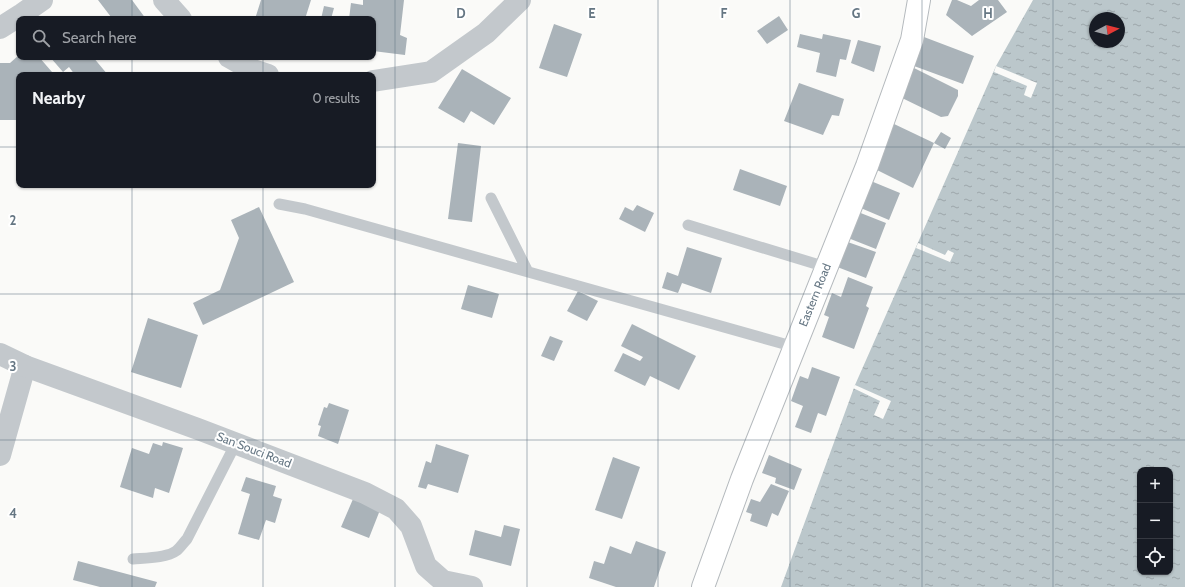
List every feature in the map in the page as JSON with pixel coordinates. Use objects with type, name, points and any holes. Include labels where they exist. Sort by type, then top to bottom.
[{"type":"highway","name":"Eastern Road","points":[[703,587],[742,479],[867,166],[912,40],[919,0]]},
{"type":"street","points":[[19,16],[42,0]]},
{"type":"street","points":[[164,0],[178,16]]},
{"type":"street","points":[[376,81],[431,72],[486,33],[520,0]]},
{"type":"street","points":[[0,28],[16,18]]},
{"type":"street","points":[[234,60],[250,70],[257,72]]},
{"type":"street","name":"San Souci Road","points":[[0,354],[25,366],[236,443],[365,493],[396,509],[411,526],[426,566],[443,581],[472,587]]},
{"type":"street","points":[[0,455],[25,366]]},
{"type":"lane","points":[[491,198],[528,272]]},
{"type":"lane","points":[[279,204],[305,209],[795,347]]},
{"type":"lane","points":[[688,225],[826,267]]},
{"type":"lane","points":[[133,559],[167,555],[175,552],[182,546],[236,443]]},
{"type":"water","points":[[1033,0],[1185,0],[1185,587],[781,587],[855,385],[996,66]]},
{"type":"pier","points":[[996,66],[1037,83],[1031,98],[1024,95],[1027,86],[994,72]]},
{"type":"pier","points":[[918,243],[945,255],[948,250],[954,253],[950,262],[916,248]]},
{"type":"pier","points":[[855,385],[891,401],[883,419],[874,415],[880,401],[853,388]]},
{"type":"building","points":[[98,0],[132,0],[144,16],[110,16]]},
{"type":"building","points":[[261,0],[311,0],[306,16],[256,16]]},
{"type":"building","points":[[363,0],[404,0],[400,35],[407,38],[405,55],[376,51],[376,16],[349,16],[351,3],[363,5]]},
{"type":"building","points":[[952,0],[957,0],[971,6],[979,0],[998,0],[1007,12],[972,36],[946,15]]},
{"type":"building","points":[[324,6],[334,8],[332,16],[322,16]]},
{"type":"building","points":[[779,16],[788,30],[767,44],[757,31]]},
{"type":"building","points":[[554,24],[582,34],[567,77],[539,68]]},
{"type":"building","points":[[800,34],[822,39],[823,34],[851,40],[846,60],[840,59],[836,77],[816,72],[820,53],[797,47]]},
{"type":"building","points":[[924,37],[974,56],[963,84],[914,66]]},
{"type":"building","points":[[858,40],[881,46],[874,72],[851,63]]},
{"type":"building","points":[[16,58],[16,60],[42,60],[52,72],[16,72],[16,120],[0,120],[0,63],[10,63]]},
{"type":"building","points":[[53,60],[96,60],[106,72],[73,72],[69,67],[63,72]]},
{"type":"building","points":[[914,68],[958,90],[958,96],[948,116],[941,117],[900,97]]},
{"type":"building","points":[[462,69],[511,98],[494,125],[471,111],[464,123],[438,108]]},
{"type":"building","points":[[799,83],[844,99],[839,116],[832,115],[823,135],[784,121]]},
{"type":"building","points":[[892,123],[934,143],[913,188],[871,167]]},
{"type":"building","points":[[941,132],[951,138],[945,149],[934,143]]},
{"type":"building","points":[[458,143],[481,146],[472,222],[448,219]]},
{"type":"building","points":[[740,169],[787,186],[780,206],[733,190]]},
{"type":"building","points":[[866,179],[900,193],[889,220],[856,206]]},
{"type":"building","points":[[637,205],[654,213],[645,232],[619,219],[625,207],[633,211]]},
{"type":"building","points":[[259,207],[294,282],[203,325],[193,303],[220,290],[239,238],[231,220]]},
{"type":"building","points":[[853,210],[886,223],[876,249],[843,236]]},
{"type":"building","points":[[842,240],[876,252],[866,278],[832,265]]},
{"type":"building","points":[[687,247],[722,258],[711,293],[682,283],[678,293],[662,288],[667,272],[678,276]]},
{"type":"building","points":[[848,277],[873,287],[866,306],[869,308],[854,349],[822,337],[829,317],[824,315],[832,293],[841,297]]},
{"type":"building","points":[[468,285],[499,294],[492,318],[461,309]]},
{"type":"building","points":[[578,291],[598,301],[587,321],[567,311]]},
{"type":"building","points":[[148,318],[198,335],[181,388],[131,372]]},
{"type":"building","points":[[632,324],[696,356],[679,390],[650,376],[645,386],[614,371],[623,353],[640,361],[643,357],[621,346]]},
{"type":"building","points":[[550,336],[563,341],[554,361],[541,356]]},
{"type":"building","points":[[812,367],[840,377],[826,416],[818,413],[811,433],[795,427],[803,406],[791,401],[800,376],[808,379]]},
{"type":"building","points":[[329,403],[349,410],[338,444],[318,436],[321,426],[318,425],[324,407],[327,408]]},
{"type":"building","points":[[163,442],[183,448],[169,493],[155,488],[153,498],[120,487],[132,448],[149,454],[153,443],[162,446]]},
{"type":"building","points":[[436,444],[469,455],[458,493],[428,484],[426,489],[418,487],[426,461],[431,463]]},
{"type":"building","points":[[769,455],[802,469],[794,490],[775,483],[776,478],[762,473]]},
{"type":"building","points":[[613,457],[640,467],[622,519],[595,510]]},
{"type":"building","points":[[246,477],[276,486],[273,496],[282,499],[275,523],[266,520],[259,540],[238,534],[250,494],[241,491]]},
{"type":"building","points":[[771,484],[789,491],[778,516],[772,513],[767,527],[750,521],[752,514],[746,512],[751,499],[760,502]]},
{"type":"building","points":[[353,499],[380,510],[369,538],[341,527]]},
{"type":"building","points":[[504,525],[520,529],[511,566],[469,555],[475,530],[501,537]]},
{"type":"building","points":[[636,541],[666,552],[654,587],[616,587],[589,578],[594,561],[604,564],[610,546],[631,554]]},
{"type":"building","points":[[78,561],[157,582],[155,587],[100,587],[73,580]]}]
